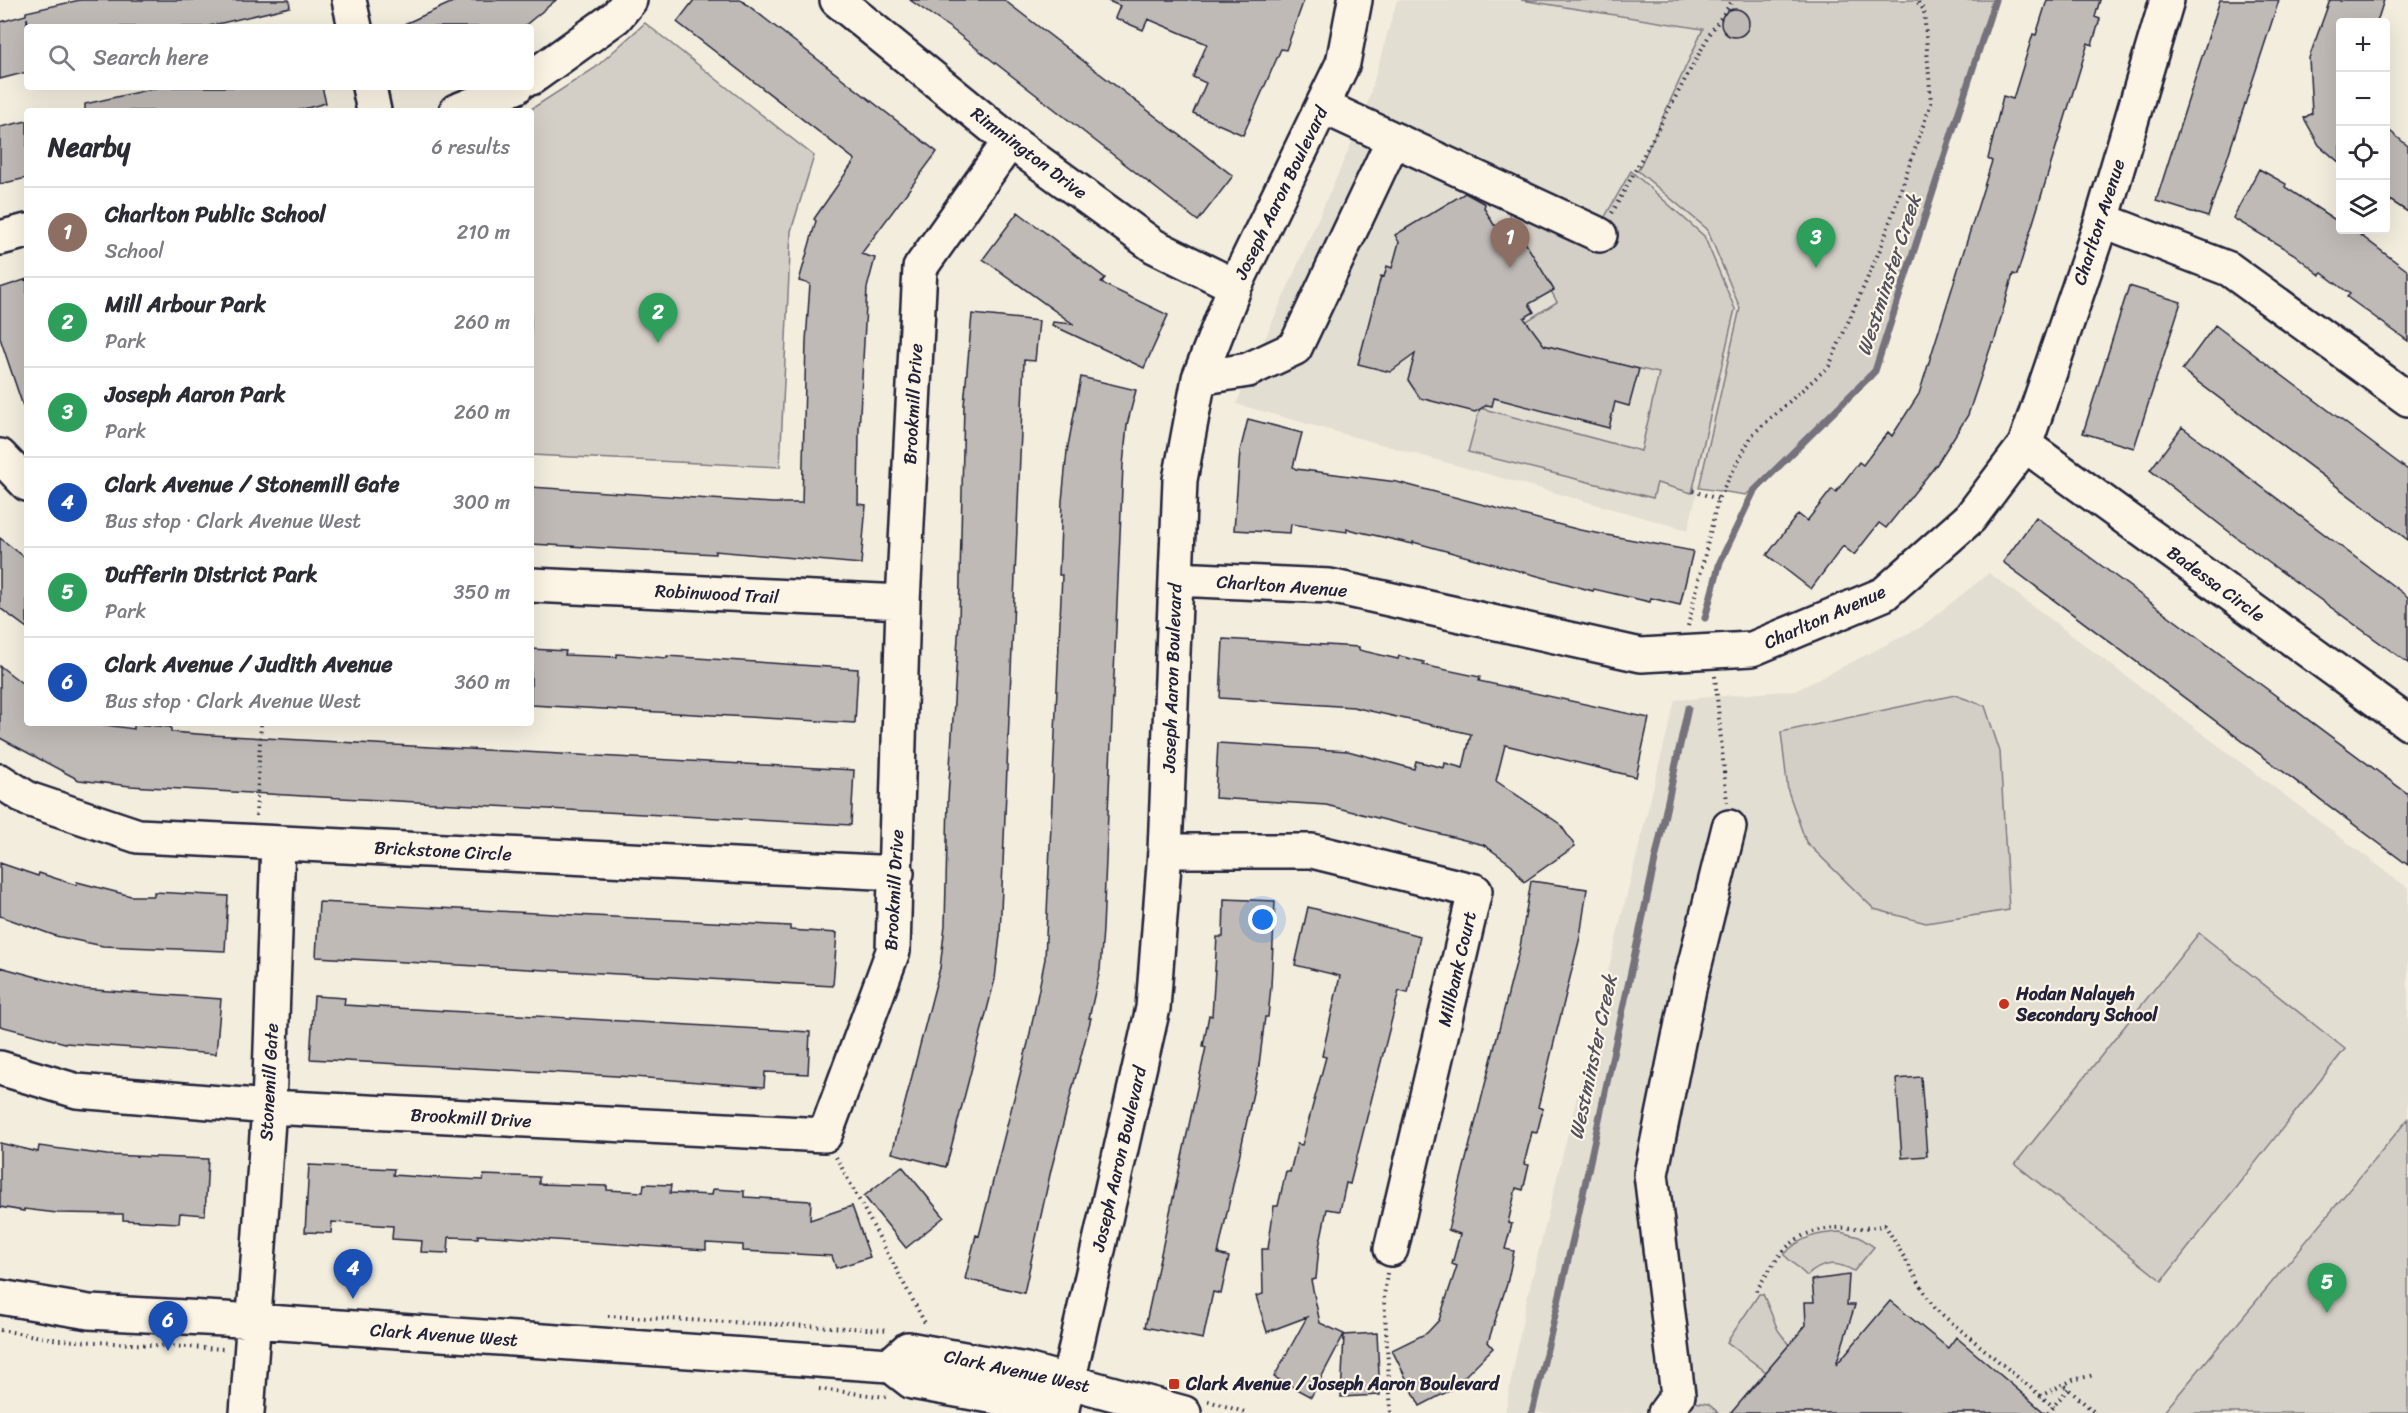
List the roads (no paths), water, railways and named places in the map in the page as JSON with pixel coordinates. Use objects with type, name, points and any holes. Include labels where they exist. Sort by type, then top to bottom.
[{"type":"street","points":[[349,0],[354,24]]},
{"type":"street","points":[[534,76],[616,17],[630,0]]},
{"type":"street","name":"Rimmington Drive","points":[[837,0],[1011,141],[1154,246],[1235,286]]},
{"type":"street","name":"Joseph Aaron Boulevard","points":[[1061,1413],[1153,1008],[1165,850],[1180,480],[1199,378],[1235,286],[1324,107],[1343,63],[1355,0]]},
{"type":"street","name":"Charlton Avenue","points":[[1176,579],[1330,586],[1641,655],[1752,649],[1884,594],[1970,518],[2025,445],[2102,220],[2167,0]]},
{"type":"street","points":[[370,90],[373,108]]},
{"type":"street","points":[[464,108],[508,90]]},
{"type":"street","points":[[1324,107],[1600,235]]},
{"type":"street","points":[[1199,378],[1248,370],[1295,348],[1393,140]]},
{"type":"street","name":"Brookmill Drive","points":[[268,1107],[825,1135],[893,951],[903,602],[920,268],[1011,141]]},
{"type":"street","points":[[2102,220],[2229,269],[2408,399]]},
{"type":"street","points":[[0,238],[24,232]]},
{"type":"street","name":"Badessa Circle","points":[[2025,445],[2408,723]]},
{"type":"street","points":[[0,456],[24,481]]},
{"type":"street","name":"Robinwood Trail","points":[[534,585],[903,602]]},
{"type":"street","name":"Brickstone Circle","points":[[0,781],[28,799],[138,836],[897,873]]},
{"type":"street","points":[[1665,1413],[1678,1395],[1650,1174],[1690,984],[1729,827]]},
{"type":"street","name":"Stonemill Gate","points":[[247,1413],[268,1107],[266,841]]},
{"type":"street","name":"Millbank Court","points":[[1165,850],[1312,850],[1475,891],[1391,1249]]},
{"type":"street","points":[[0,1068],[77,1091],[268,1107]]},
{"type":"street","name":"Clark Avenue West","points":[[0,1297],[89,1312],[890,1365],[912,1382],[1007,1399],[1061,1413]]},
{"type":"street","name":"Clark Avenue West","points":[[890,1365],[908,1349],[1068,1380],[1184,1413]]},
{"type":"waterway","name":"Westminster Creek","points":[[1705,618],[1720,562],[1754,491],[1875,371],[1995,0]]},
{"type":"waterway","name":"Westminster Creek","points":[[1532,1413],[1576,1226],[1688,708]]},
{"type":"place","name":"Charlton Public School","points":[[1510,268]]},
{"type":"place","name":"Joseph Aaron Park","points":[[1816,268]]},
{"type":"place","name":"Mill Arbour Park","points":[[658,343]]},
{"type":"place","name":"Hodan Nalayeh Secondary School","points":[[2004,1004]]},
{"type":"place","name":"Clark Avenue / Stonemill Gate","points":[[353,1299]]},
{"type":"place","name":"Dufferin District Park","points":[[2327,1313]]},
{"type":"place","name":"Clark Avenue / Judith Avenue","points":[[168,1351]]},
{"type":"place","name":"Clark Avenue / Joseph Aaron Boulevard","points":[[1174,1384]]}]
